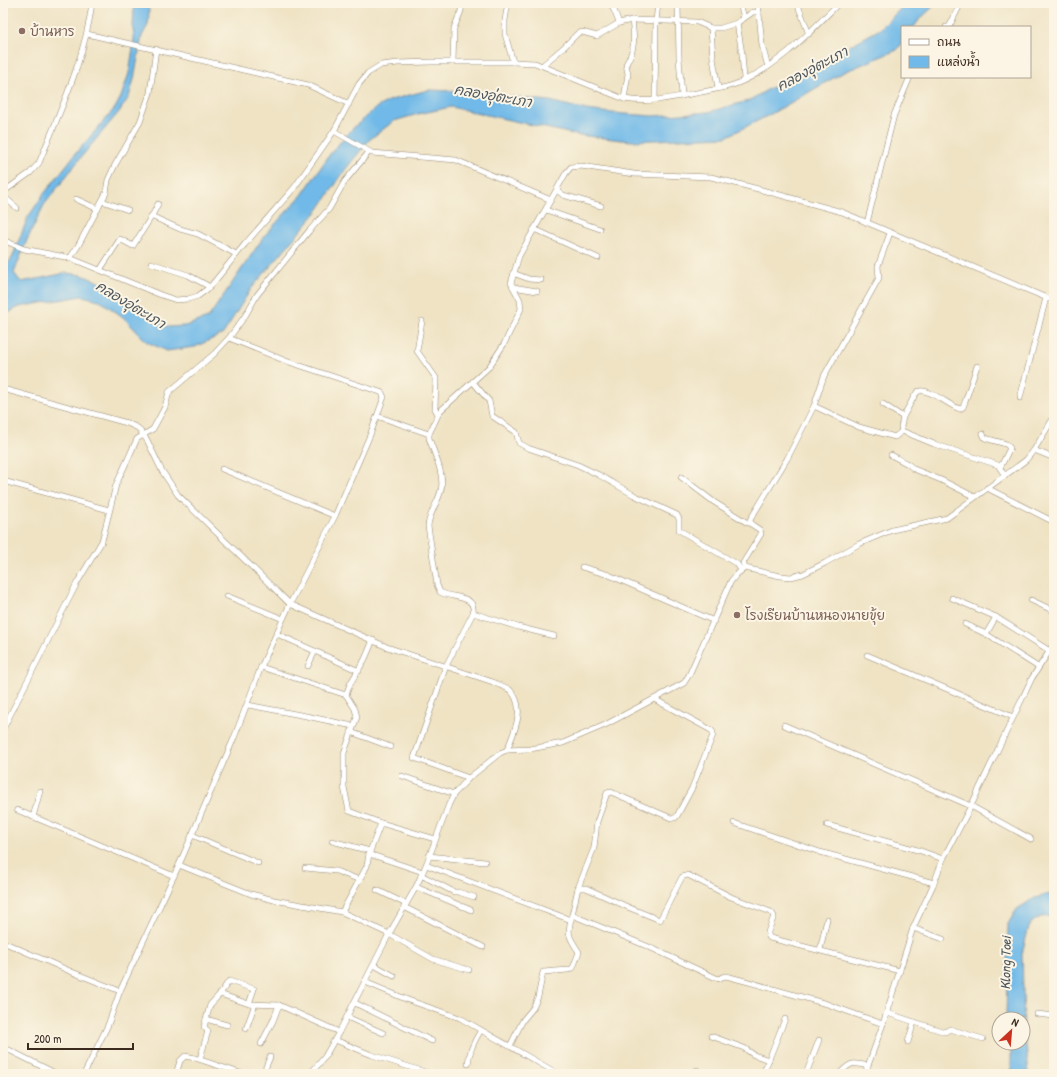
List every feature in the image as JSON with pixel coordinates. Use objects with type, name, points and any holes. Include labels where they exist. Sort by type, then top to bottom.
[{"type":"street","points":[[3,192],[30,173],[39,163],[62,105],[87,34],[92,3]]},
{"type":"street","points":[[453,62],[454,28],[461,11],[462,3]]},
{"type":"street","points":[[508,3],[505,20],[505,34],[513,62]]},
{"type":"street","points":[[609,3],[619,22]]},
{"type":"street","points":[[655,100],[656,21],[658,3]]},
{"type":"street","points":[[678,3],[679,58],[682,96]]},
{"type":"street","points":[[740,3],[744,18]]},
{"type":"street","points":[[758,3],[762,45],[768,67]]},
{"type":"street","points":[[797,3],[809,34]]},
{"type":"street","points":[[3,240],[24,249],[70,258],[176,300],[188,299],[198,296],[210,287],[236,254],[294,188],[334,131],[360,84],[368,73],[380,65],[398,63],[453,62],[535,63],[624,99],[640,101],[655,100],[682,96],[735,84],[768,67],[794,48],[839,3]]},
{"type":"street","points":[[949,26],[961,3]]},
{"type":"street","points":[[543,65],[564,48],[577,34],[582,32],[597,36],[604,33],[619,22],[642,19],[656,21],[678,20],[697,22],[711,28],[721,28],[737,23],[753,12],[759,12]]},
{"type":"street","points":[[624,99],[628,74],[626,64],[632,55],[634,48],[632,20]]},
{"type":"street","points":[[737,23],[744,79]]},
{"type":"street","points":[[711,28],[713,58],[718,88]]},
{"type":"street","points":[[87,34],[308,84],[349,104]]},
{"type":"street","points":[[70,258],[102,202],[106,193],[108,180],[115,165],[140,122],[150,93],[156,49]]},
{"type":"street","points":[[867,223],[894,115],[910,78]]},
{"type":"street","points":[[334,131],[368,151],[384,155],[456,160],[551,200]]},
{"type":"street","points":[[3,729],[77,584],[100,545],[116,486],[137,439],[153,429],[165,407],[169,392],[214,354],[229,338],[245,316],[257,295],[309,231],[329,209],[346,181],[368,151]]},
{"type":"street","points":[[469,778],[414,758],[446,666],[473,613],[474,606],[464,598],[446,596],[440,592],[437,585],[428,526],[429,518],[441,490],[442,479],[429,434],[438,414],[453,398],[489,367],[504,344],[521,309],[520,300],[511,283],[519,256],[566,173],[571,167],[581,166],[634,174],[711,177],[842,212],[1054,301]]},
{"type":"street","points":[[557,190],[563,195],[601,206]]},
{"type":"street","points":[[3,196],[17,208]]},
{"type":"street","points":[[76,199],[98,209]]},
{"type":"street","points":[[102,202],[128,210]]},
{"type":"street","points":[[100,270],[120,239],[134,246],[158,204]]},
{"type":"street","points":[[546,210],[600,229]]},
{"type":"street","points":[[151,216],[180,229],[198,234],[236,254]]},
{"type":"street","points":[[534,229],[598,258]]},
{"type":"street","points":[[751,524],[750,520],[783,466],[814,406],[824,376],[879,278],[878,266],[890,233]]},
{"type":"street","points":[[151,263],[188,275],[210,287]]},
{"type":"street","points":[[513,273],[529,279],[541,280]]},
{"type":"street","points":[[513,287],[536,291]]},
{"type":"street","points":[[1020,398],[1046,298]]},
{"type":"street","points":[[422,321],[417,351],[436,378],[435,409],[438,414]]},
{"type":"street","points":[[84,1074],[108,1024],[120,991],[179,865],[248,705],[262,667],[283,619],[335,516],[370,435],[384,397],[380,392],[286,361],[229,338]]},
{"type":"street","points":[[902,431],[901,427],[904,417],[915,395],[920,390],[928,392],[960,409],[963,407],[977,366]]},
{"type":"street","points":[[473,382],[489,401],[492,416],[516,432],[519,443],[599,474],[634,495],[677,515],[680,530],[743,569],[791,577],[803,574],[859,544],[892,530],[947,518],[1026,460],[1052,423],[1054,417]]},
{"type":"street","points":[[3,389],[127,422],[138,428],[147,440],[162,471],[178,495],[290,604],[387,647],[446,666],[509,690],[516,700],[519,712],[507,750]]},
{"type":"street","points":[[884,404],[904,417]]},
{"type":"street","points":[[814,406],[859,427],[895,437],[902,431]]},
{"type":"street","points":[[377,416],[429,434]]},
{"type":"street","points":[[902,431],[934,444],[998,465],[1005,476]]},
{"type":"street","points":[[983,434],[984,438],[1006,444],[1010,448],[1000,468]]},
{"type":"street","points":[[1034,450],[1054,458]]},
{"type":"street","points":[[891,455],[914,469],[941,480],[975,497]]},
{"type":"street","points":[[222,469],[335,516]]},
{"type":"street","points":[[310,1074],[324,1058],[355,1003],[389,934],[426,865],[454,794],[469,778],[500,753],[507,750],[530,749],[563,742],[605,725],[684,683],[689,676],[731,581],[743,569],[743,563],[761,534],[760,530],[714,502],[681,478]]},
{"type":"street","points":[[3,481],[109,510]]},
{"type":"street","points":[[987,488],[1054,522]]},
{"type":"street","points":[[582,567],[609,575],[714,621]]},
{"type":"street","points":[[227,596],[283,619]]},
{"type":"street","points":[[952,598],[996,617],[1050,651]]},
{"type":"street","points":[[1031,600],[1054,611]]},
{"type":"street","points":[[473,613],[554,636]]},
{"type":"street","points":[[986,634],[996,617]]},
{"type":"street","points":[[965,624],[986,634],[1038,667]]},
{"type":"street","points":[[277,634],[359,670]]},
{"type":"street","points":[[346,695],[350,684],[359,670],[373,640]]},
{"type":"street","points":[[865,1074],[887,1013],[913,928],[934,883],[943,859],[971,806],[1013,716],[1038,667],[1054,644]]},
{"type":"street","points":[[308,666],[315,651]]},
{"type":"street","points":[[867,654],[1013,716]]},
{"type":"street","points":[[262,667],[346,695],[355,709],[357,717],[344,753],[344,788],[349,810],[381,824],[435,839]]},
{"type":"street","points":[[510,1046],[523,1020],[533,1008],[538,997],[543,972],[568,970],[573,968],[579,952],[568,934],[578,888],[594,848],[597,822],[607,793],[611,792],[665,816],[675,818],[678,816],[692,788],[713,732],[654,699]]},
{"type":"street","points":[[248,705],[353,726]]},
{"type":"street","points":[[784,725],[971,806],[1031,839]]},
{"type":"street","points":[[351,732],[391,747]]},
{"type":"street","points":[[402,776],[454,794]]},
{"type":"street","points":[[33,817],[40,791]]},
{"type":"street","points":[[17,810],[174,876]]},
{"type":"street","points":[[734,823],[820,852],[934,883]]},
{"type":"street","points":[[342,912],[367,866],[370,852],[381,824]]},
{"type":"street","points":[[827,825],[921,851],[943,859]]},
{"type":"street","points":[[192,835],[258,863]]},
{"type":"street","points":[[332,841],[370,852],[422,873],[454,892],[474,897]]},
{"type":"street","points":[[430,856],[485,862]]},
{"type":"street","points":[[179,865],[251,894],[342,912],[389,934],[433,959],[469,970]]},
{"type":"street","points":[[426,865],[649,947],[716,978],[719,979],[726,976],[745,981],[826,1004],[883,1024]]},
{"type":"street","points":[[305,868],[336,871],[360,880]]},
{"type":"street","points":[[578,888],[586,888],[660,920],[682,876],[688,875],[731,896],[771,912],[774,916],[768,932],[770,938],[900,971]]},
{"type":"street","points":[[416,886],[471,910]]},
{"type":"street","points":[[377,890],[483,947]]},
{"type":"street","points":[[820,950],[827,919]]},
{"type":"street","points":[[913,928],[943,939]]},
{"type":"street","points":[[3,942],[120,991]]},
{"type":"street","points":[[374,965],[394,976]]},
{"type":"street","points":[[200,1059],[208,1031],[204,1026],[210,1005],[229,981],[254,989],[246,1029]]},
{"type":"street","points":[[365,982],[408,1000],[460,1018],[556,1073]]},
{"type":"street","points":[[220,994],[252,1004],[279,1005],[339,1032]]},
{"type":"street","points":[[355,1003],[432,1041]]},
{"type":"street","points":[[261,1044],[273,1021],[279,1005]]},
{"type":"street","points":[[887,1013],[944,1032],[950,1029],[984,1039]]},
{"type":"street","points":[[1037,1014],[1054,1016]]},
{"type":"street","points":[[347,1017],[383,1033]]},
{"type":"street","points":[[206,1019],[227,1025]]},
{"type":"street","points":[[763,1074],[785,1019]]},
{"type":"street","points":[[908,1042],[914,1022]]},
{"type":"street","points":[[468,1064],[469,1054],[481,1030]]},
{"type":"street","points":[[711,1036],[744,1048],[754,1055],[769,1060]]},
{"type":"street","points":[[335,1040],[372,1056],[428,1073]]},
{"type":"street","points":[[806,1074],[819,1040]]},
{"type":"street","points":[[3,1047],[57,1074]]},
{"type":"street","points":[[176,1074],[180,1061],[185,1056],[200,1059],[243,1074]]},
{"type":"street","points":[[263,1074],[270,1057]]},
{"type":"street","points":[[840,1073],[850,1064],[854,1063],[868,1066]]},
{"type":"water","name":"คลองอุ่ตะเภา","points":[[134,3],[148,3],[148,25],[142,36],[129,97],[119,112],[44,205],[27,240],[14,273],[21,282],[66,273],[82,275],[111,287],[137,310],[168,327],[185,326],[208,318],[265,235],[302,195],[330,154],[351,130],[377,107],[391,100],[428,90],[454,91],[550,101],[586,110],[612,113],[653,116],[708,112],[748,101],[880,29],[906,3],[937,3],[915,26],[901,26],[901,44],[897,50],[844,72],[771,114],[726,137],[631,141],[577,135],[451,107],[394,121],[369,140],[345,170],[319,209],[251,289],[223,334],[195,347],[167,351],[147,342],[123,317],[99,300],[82,296],[19,307],[3,316],[3,269],[12,258],[28,217],[43,195],[76,153],[115,108],[121,97],[129,73],[134,39]]},
{"type":"water","points":[[1054,893],[1054,916],[1041,917],[1030,923],[1022,953],[1024,1011],[1006,1011],[1008,924],[1017,909],[1035,898]]},
{"type":"water","points":[[1010,1051],[1027,1051],[1029,1074],[1011,1074]]},
{"type":"place","name":"บ้านหาร","points":[[22,31]]},
{"type":"place","name":"โรงเรียนบ้านหนองนายขุ้ย","points":[[737,615]]},
{"type":"water label","name":"Klong Toei","points":[[1005,963]]}]
